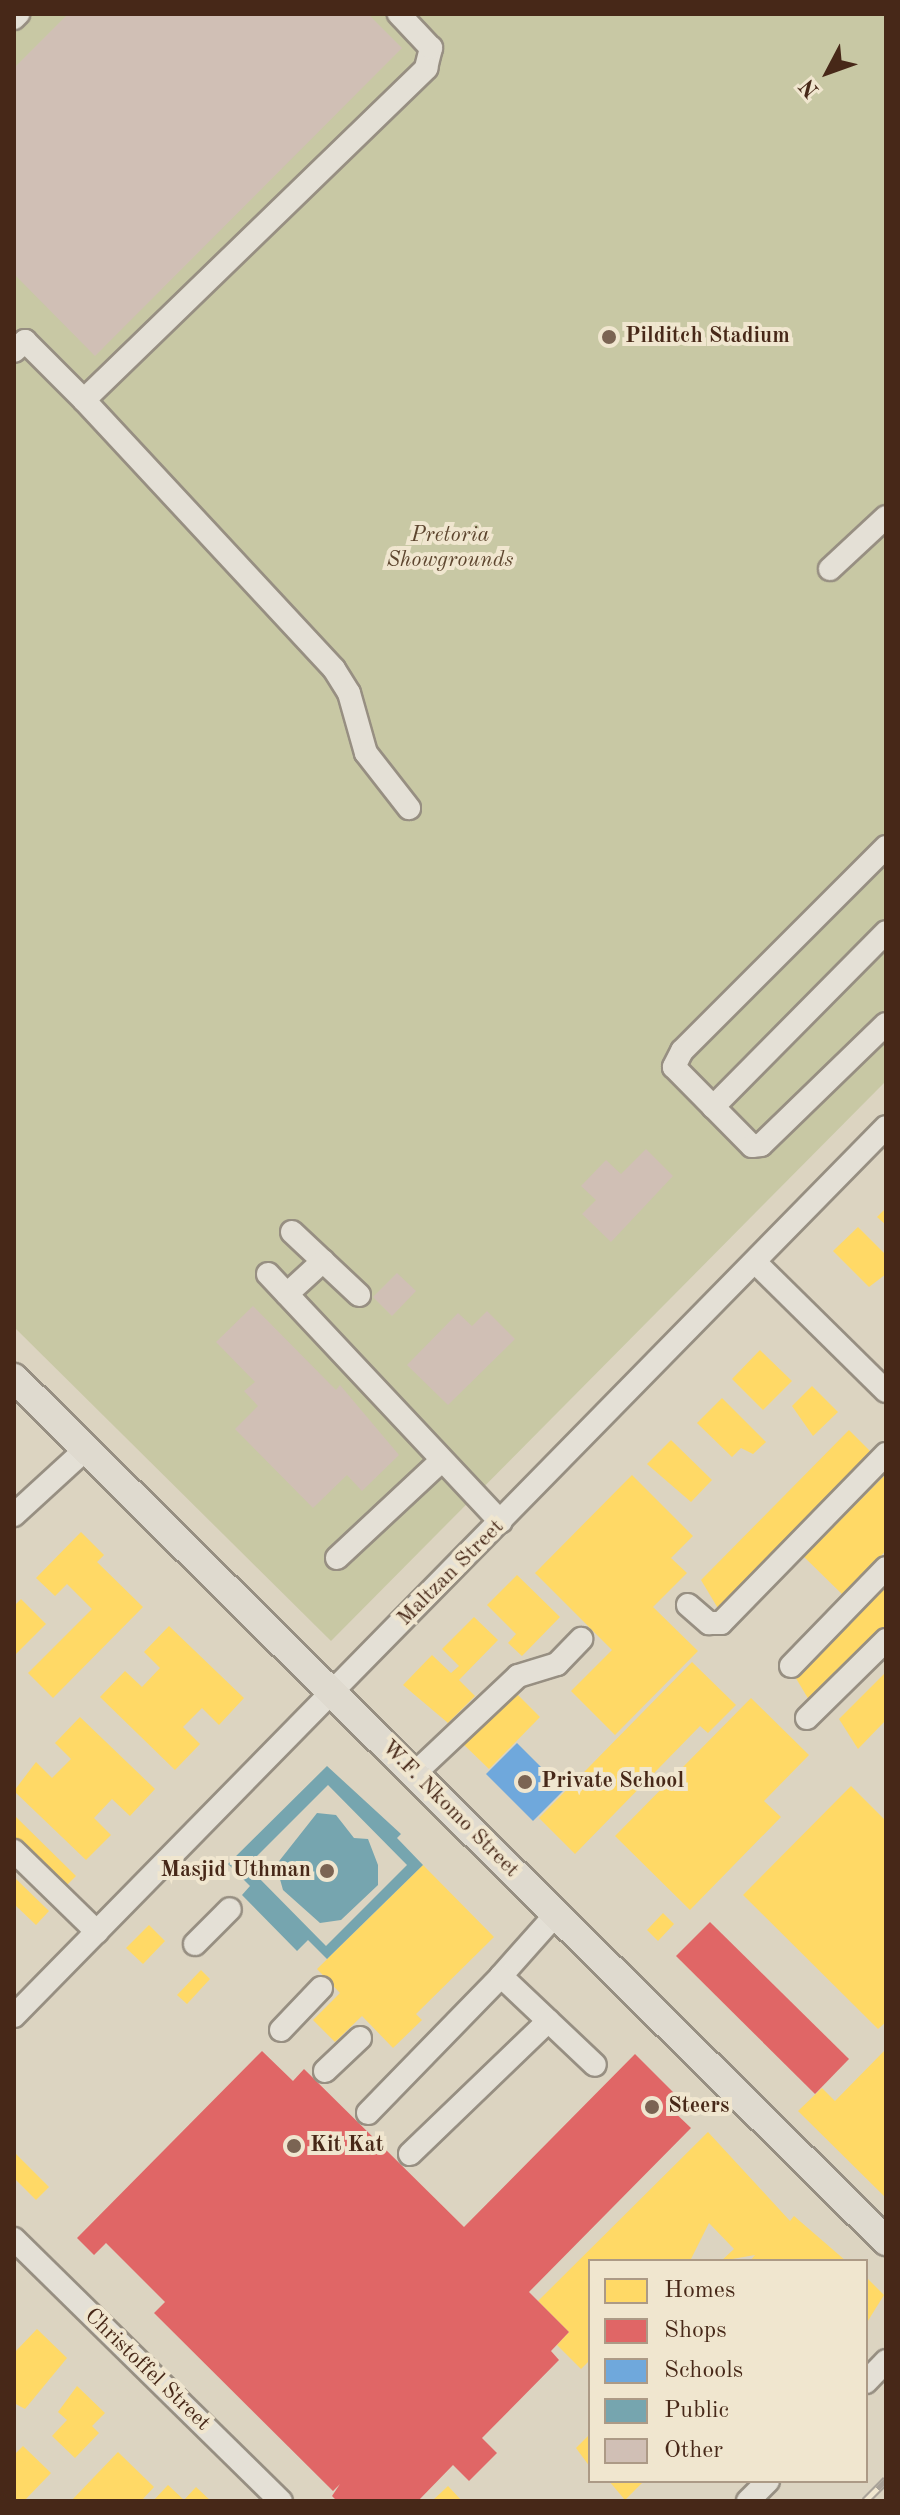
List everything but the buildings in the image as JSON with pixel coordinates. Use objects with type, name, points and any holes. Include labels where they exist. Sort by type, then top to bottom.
[{"type":"main road","name":"W.F. Nkomo Street","points":[[19,1392],[86,1449],[886,2241]]},
{"type":"street","points":[[84,400],[426,68],[431,48],[399,14]]},
{"type":"street","points":[[18,340],[84,400],[334,669],[366,753],[409,808]]},
{"type":"street","points":[[830,569],[886,517]]},
{"type":"street","points":[[886,847],[674,1060],[713,1107],[752,1146],[761,1145],[886,1024]]},
{"type":"street","points":[[713,1107],[886,932]]},
{"type":"street","name":"Maltzan Street","points":[[14,2016],[756,1263],[886,1127]]},
{"type":"street","points":[[292,1232],[359,1295]]},
{"type":"street","points":[[287,1294],[323,1261]]},
{"type":"street","points":[[756,1263],[886,1391]]},
{"type":"street","points":[[268,1274],[501,1522]]},
{"type":"street","points":[[14,1515],[86,1449]]},
{"type":"street","points":[[688,1605],[709,1623],[721,1623],[886,1454]]},
{"type":"street","points":[[337,1558],[441,1461]]},
{"type":"street","points":[[791,1666],[886,1568]]},
{"type":"street","points":[[414,1774],[518,1676],[557,1664],[581,1639]]},
{"type":"street","points":[[807,1718],[886,1640]]},
{"type":"street","points":[[14,1851],[97,1932]]},
{"type":"street","points":[[195,1944],[230,1909]]},
{"type":"street","points":[[368,2113],[501,1976],[556,1914]]},
{"type":"street","points":[[501,1976],[595,2065]]},
{"type":"street","points":[[281,2030],[321,1988]]},
{"type":"street","points":[[410,2154],[548,2021]]},
{"type":"street","points":[[325,2071],[360,2038]]},
{"type":"street","name":"Christoffel Street","points":[[14,2239],[281,2501]]},
{"type":"street","points":[[868,2380],[886,2361]]},
{"type":"street","points":[[748,2501],[766,2483]]},
{"type":"green space","name":"Pretoria Showgrounds","points":[[14,14],[886,14],[886,1081],[331,1641],[14,1327]]},
{"type":"railway","points":[[865,2501],[886,2480]]},
{"type":"place","name":"Pilditch Stadium","points":[[609,337]]},
{"type":"place","name":"Private School","points":[[525,1782]]},
{"type":"place","name":"Masjid Uthman","points":[[327,1871]]},
{"type":"place","name":"Steers","points":[[652,2107]]},
{"type":"place","name":"Kit Kat","points":[[294,2146]]}]
